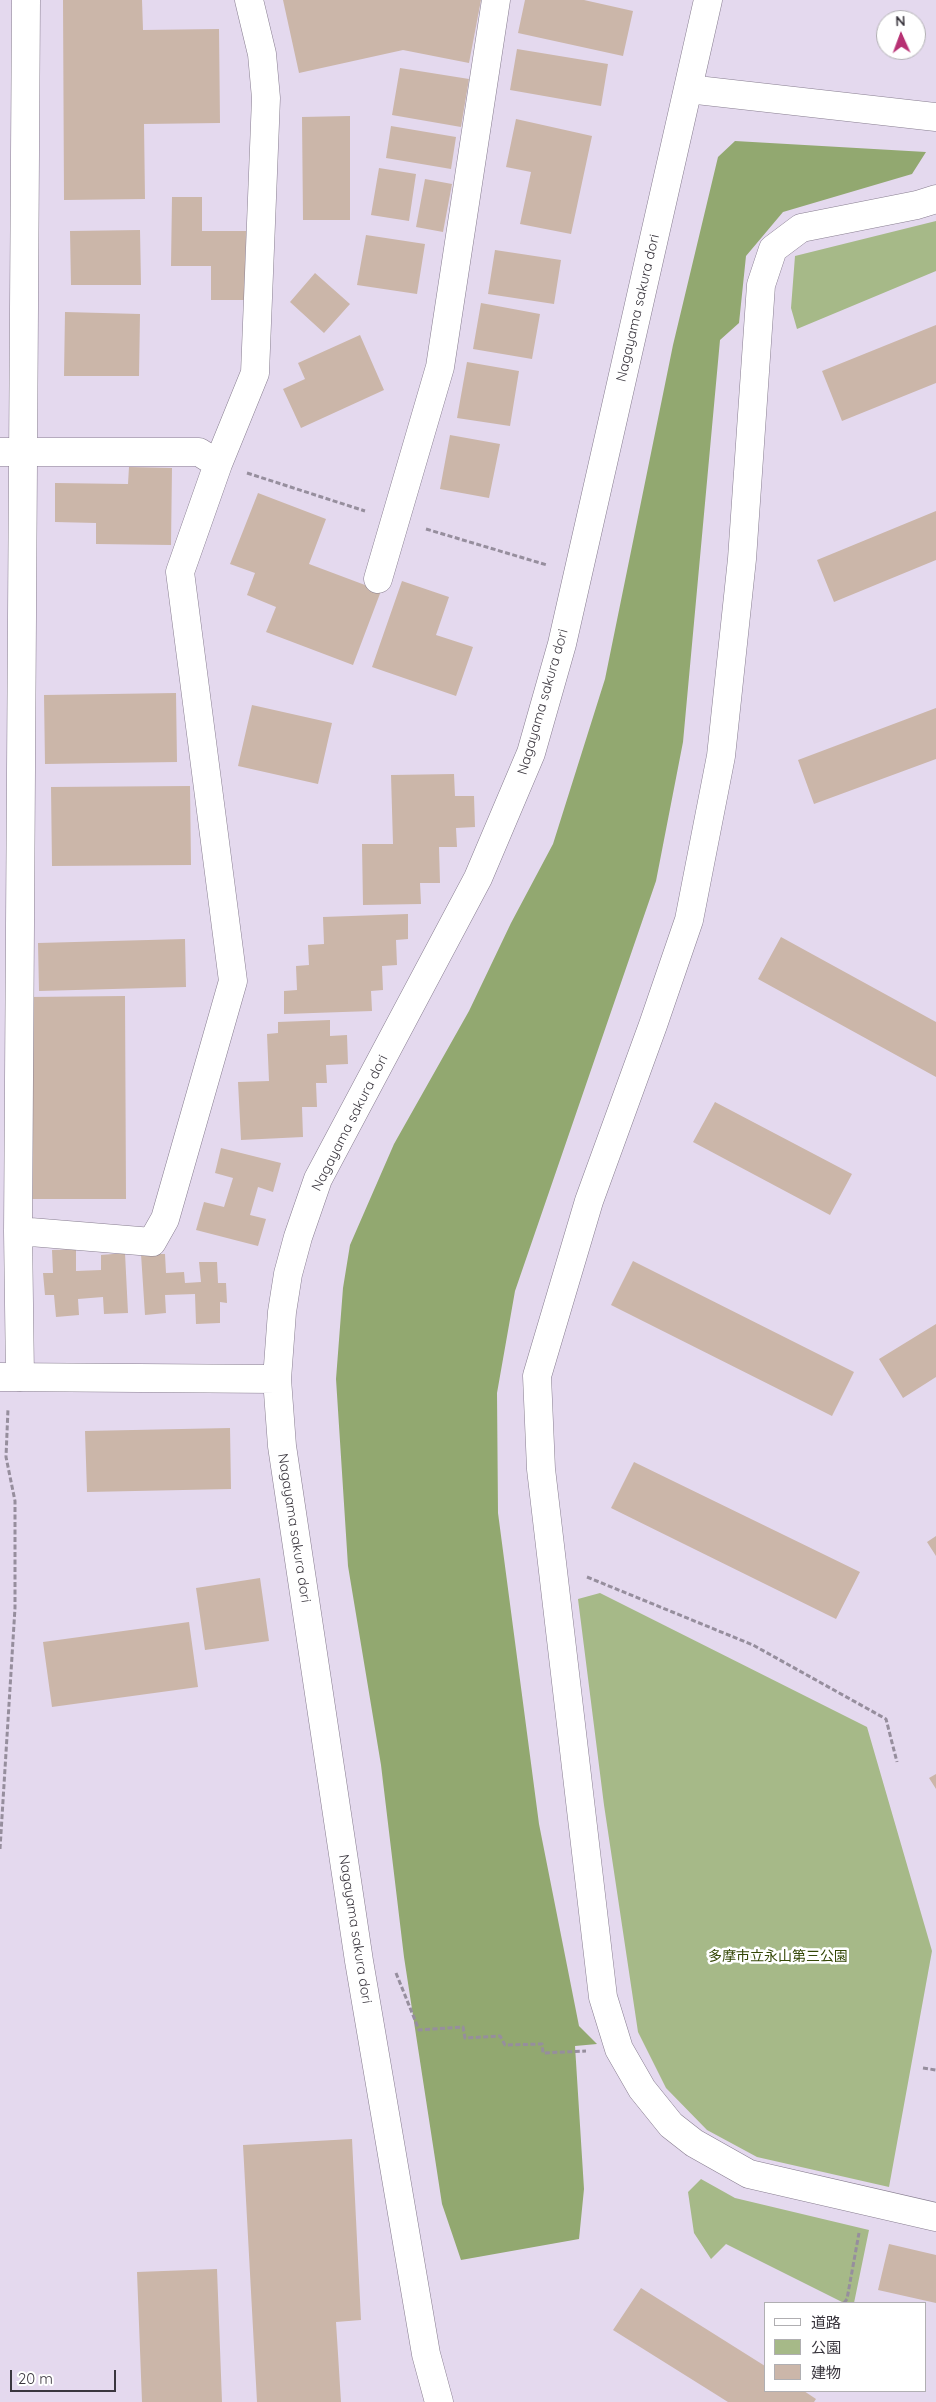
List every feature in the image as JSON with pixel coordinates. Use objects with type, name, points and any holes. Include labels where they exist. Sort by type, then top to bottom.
[{"type":"street","points":[[26,0],[11,452],[18,1231],[10,1377],[277,1379]]},
{"type":"street","points":[[18,1231],[152,1242],[165,1219],[233,981],[180,572],[218,464],[255,373],[266,98],[262,54],[249,0]]},
{"type":"street","points":[[378,579],[440,366],[496,0]]},
{"type":"street","name":"Nagayama sakura dori","points":[[439,2402],[426,2354],[359,1962],[283,1456],[277,1379],[278,1348],[288,1274],[318,1180],[478,878],[531,753],[562,644],[708,0]]},
{"type":"street","points":[[688,89],[936,117]]},
{"type":"street","points":[[936,199],[917,205],[801,228],[772,248],[761,285],[742,559],[721,756],[689,920],[589,1201],[537,1376],[541,1469],[603,1997],[619,2049],[642,2089],[671,2125],[694,2142],[749,2174],[936,2217]]},
{"type":"street","points":[[11,452],[199,452],[218,464]]},
{"type":"path","points":[[218,464],[328,501]]},
{"type":"path","points":[[420,527],[577,574]]},
{"type":"path","points":[[0,1849],[15,1608],[15,1501],[6,1457],[8,1404]]},
{"type":"path","points":[[552,1567],[588,1577],[753,1645],[886,1718],[897,1762]]},
{"type":"path","points":[[359,1962],[396,1972],[419,2030],[463,2027],[465,2038],[500,2036],[505,2045],[542,2044],[543,2053],[619,2049]]},
{"type":"path","points":[[923,2068],[936,2070]]},
{"type":"path","points":[[844,2302],[859,2234]]},
{"type":"green space","points":[[735,141],[926,152],[912,174],[783,212],[746,256],[739,323],[720,340],[683,742],[656,881],[515,1291],[497,1393],[498,1513],[539,1824],[579,2026],[597,2044],[575,2046],[584,2189],[579,2239],[461,2260],[442,2204],[404,1957],[381,1765],[348,1566],[336,1379],[343,1288],[350,1245],[394,1144],[469,1011],[511,923],[553,844],[605,679],[673,345],[718,157]]},
{"type":"green space","points":[[936,221],[936,271],[797,329],[791,308],[795,256]]},
{"type":"green space","name":"多摩市立永山第三公園","points":[[600,1593],[867,1727],[932,1951],[889,2187],[757,2157],[707,2130],[666,2088],[638,2032],[604,1805],[578,1599]]},
{"type":"green space","points":[[701,2179],[735,2198],[869,2230],[854,2302],[842,2302],[726,2244],[711,2259],[694,2233],[688,2192]]},
{"type":"building","points":[[63,0],[142,0],[143,30],[219,29],[220,123],[144,124],[145,199],[64,200]]},
{"type":"building","points":[[283,0],[481,0],[469,63],[403,50],[299,73]]},
{"type":"building","points":[[525,0],[584,0],[633,11],[623,56],[518,33]]},
{"type":"building","points":[[517,49],[608,64],[601,106],[510,90]]},
{"type":"building","points":[[400,68],[469,79],[461,127],[392,115]]},
{"type":"building","points":[[350,116],[350,220],[303,220],[302,117]]},
{"type":"building","points":[[516,119],[592,136],[571,234],[520,224],[531,172],[506,167]]},
{"type":"building","points":[[391,126],[456,137],[451,169],[386,158]]},
{"type":"building","points":[[379,168],[416,174],[409,221],[371,215]]},
{"type":"building","points":[[425,179],[452,184],[443,232],[416,227]]},
{"type":"building","points":[[172,197],[202,197],[202,231],[246,231],[245,300],[211,300],[211,266],[171,266]]},
{"type":"building","points":[[140,230],[141,285],[71,285],[70,231]]},
{"type":"building","points":[[366,235],[425,244],[417,294],[357,285]]},
{"type":"building","points":[[495,250],[561,260],[554,304],[488,294]]},
{"type":"building","points":[[315,273],[350,304],[324,333],[290,302]]},
{"type":"building","points":[[481,303],[540,314],[532,359],[473,349]]},
{"type":"building","points":[[65,312],[140,314],[139,376],[64,376]]},
{"type":"building","points":[[936,325],[936,383],[842,421],[822,371]]},
{"type":"building","points":[[360,335],[384,390],[301,428],[283,389],[305,379],[298,363]]},
{"type":"building","points":[[467,362],[519,371],[510,426],[457,418]]},
{"type":"building","points":[[450,435],[500,444],[489,498],[440,489]]},
{"type":"building","points":[[129,467],[172,468],[171,545],[96,544],[96,523],[55,522],[55,483],[128,484]]},
{"type":"building","points":[[258,493],[326,519],[309,564],[381,591],[353,665],[266,632],[276,607],[247,595],[255,573],[230,564]]},
{"type":"building","points":[[936,511],[936,560],[834,602],[817,560]]},
{"type":"building","points":[[402,581],[449,597],[436,635],[473,647],[456,696],[372,667]]},
{"type":"building","points":[[176,693],[177,762],[45,764],[44,695]]},
{"type":"building","points":[[252,705],[332,723],[318,784],[238,766]]},
{"type":"building","points":[[936,708],[936,759],[814,804],[798,760]]},
{"type":"building","points":[[454,774],[455,796],[474,796],[475,827],[456,828],[457,847],[439,847],[440,883],[420,883],[421,904],[363,905],[362,844],[393,844],[391,775]]},
{"type":"building","points":[[190,786],[191,865],[52,866],[51,787]]},
{"type":"building","points":[[408,914],[408,939],[396,940],[397,965],[382,966],[383,990],[371,991],[372,1011],[284,1014],[284,991],[297,990],[296,966],[309,965],[308,945],[324,944],[323,917]]},
{"type":"building","points":[[781,937],[936,1022],[936,1077],[758,979]]},
{"type":"building","points":[[185,939],[186,987],[39,991],[38,943]]},
{"type":"building","points":[[125,996],[126,1199],[29,1199],[28,997]]},
{"type":"building","points":[[330,1020],[330,1036],[347,1035],[348,1064],[326,1065],[327,1083],[316,1083],[317,1107],[302,1107],[303,1137],[241,1140],[238,1082],[269,1081],[267,1034],[278,1033],[278,1022]]},
{"type":"building","points":[[715,1102],[852,1174],[830,1215],[693,1142]]},
{"type":"building","points":[[221,1148],[281,1163],[273,1192],[258,1187],[250,1215],[266,1219],[258,1246],[196,1230],[204,1202],[224,1207],[233,1178],[215,1173]]},
{"type":"building","points":[[76,1249],[76,1271],[101,1270],[101,1255],[125,1253],[128,1313],[104,1314],[103,1297],[78,1299],[79,1315],[56,1317],[54,1295],[45,1295],[43,1273],[53,1273],[52,1250]]},
{"type":"building","points":[[141,1254],[165,1254],[166,1273],[184,1272],[185,1283],[201,1282],[199,1262],[217,1262],[218,1283],[226,1283],[227,1303],[220,1302],[220,1323],[196,1324],[195,1294],[165,1295],[166,1313],[145,1315]]},
{"type":"building","points":[[633,1261],[854,1372],[832,1416],[611,1305]]},
{"type":"building","points":[[936,1324],[936,1377],[903,1398],[879,1359]]},
{"type":"building","points":[[230,1428],[231,1489],[87,1492],[85,1431]]},
{"type":"building","points":[[634,1462],[860,1572],[836,1619],[611,1508]]},
{"type":"building","points":[[936,1536],[936,1556],[927,1542]]},
{"type":"building","points":[[260,1578],[269,1641],[205,1650],[196,1588]]},
{"type":"building","points":[[189,1622],[198,1687],[52,1707],[43,1642]]},
{"type":"building","points":[[936,1774],[936,1789],[929,1778]]},
{"type":"building","points":[[352,2139],[361,2320],[336,2322],[341,2402],[257,2402],[243,2145]]},
{"type":"building","points":[[889,2244],[936,2255],[936,2303],[878,2290]]},
{"type":"building","points":[[217,2269],[222,2402],[142,2402],[137,2272]]},
{"type":"building","points":[[641,2288],[764,2365],[764,2392],[806,2392],[816,2399],[814,2402],[728,2402],[613,2330]]}]
